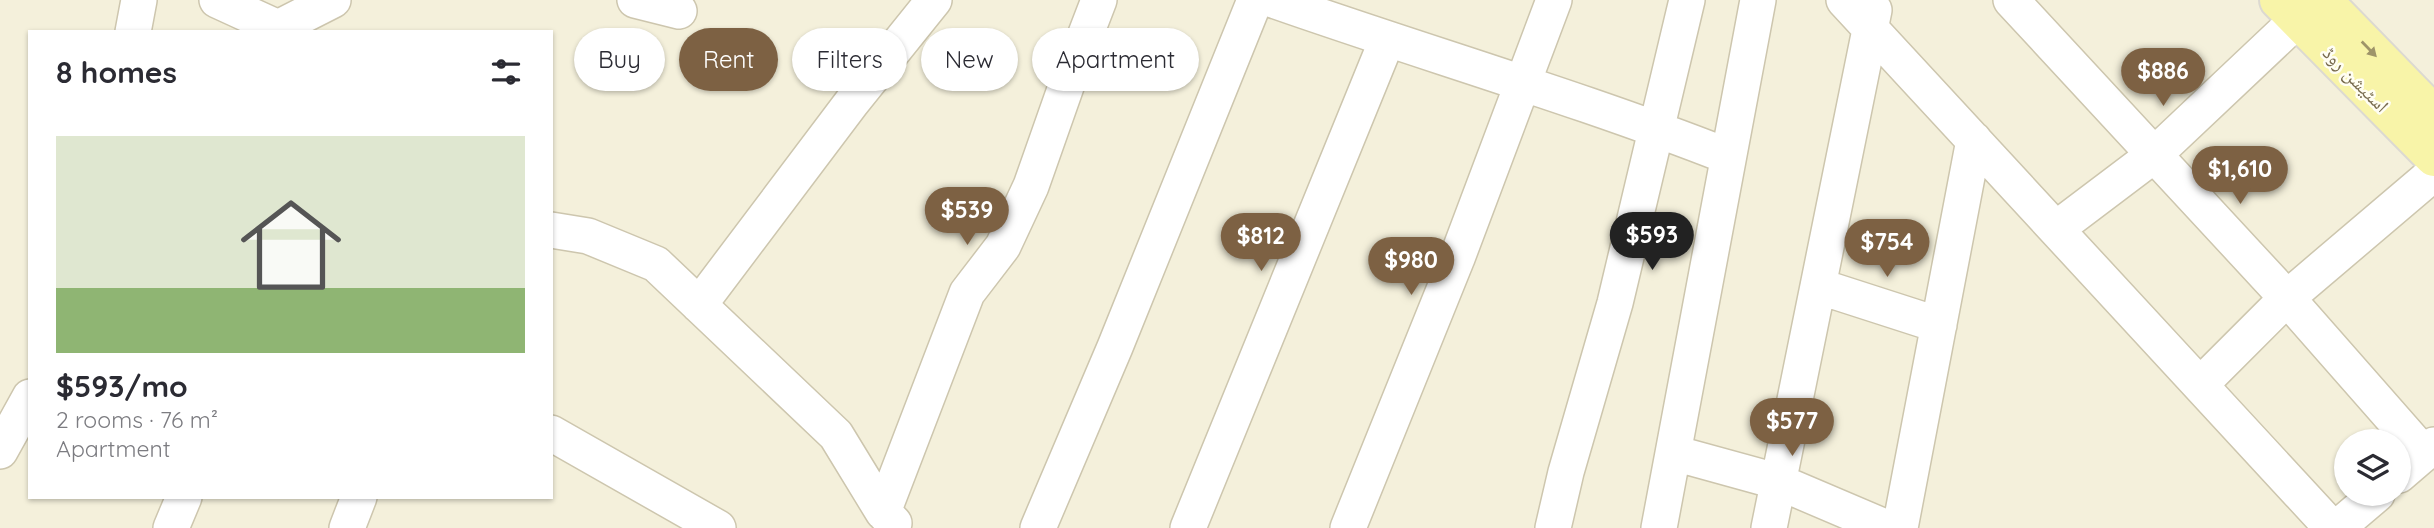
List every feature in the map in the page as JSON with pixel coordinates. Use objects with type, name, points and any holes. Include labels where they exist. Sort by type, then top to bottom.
[{"type":"main road","name":"اسٹیشن روڈ","points":[[2299,7],[2434,115]]},
{"type":"main road","name":"اسٹیشن روڈ","points":[[2299,7],[2434,157]]},
{"type":"street","points":[[133,30],[139,0]]},
{"type":"street","points":[[217,0],[278,30],[333,0]]},
{"type":"street","points":[[635,0],[679,11]]},
{"type":"street","points":[[699,305],[852,102],[934,0]]},
{"type":"street","points":[[891,520],[967,293],[1003,246],[1031,186],[1099,0]]},
{"type":"street","points":[[1038,528],[1115,347],[1255,0]]},
{"type":"street","points":[[1273,0],[1657,129],[1727,156]]},
{"type":"street","points":[[1348,528],[1433,318],[1554,0]]},
{"type":"street","points":[[1553,528],[1566,472],[1615,303],[1687,0]]},
{"type":"street","points":[[1659,528],[1758,0]]},
{"type":"street","points":[[1844,0],[1873,14],[1974,140],[2324,524],[2356,506]]},
{"type":"street","points":[[2011,0],[2287,298],[2419,458]]},
{"type":"street","points":[[2056,229],[2154,155],[2299,7]]},
{"type":"street","points":[[1769,528],[1873,14]]},
{"type":"street","points":[[1188,528],[1387,40]]},
{"type":"street","points":[[1900,528],[1974,140]]},
{"type":"street","points":[[2200,385],[2287,298],[2434,173]]},
{"type":"street","points":[[553,230],[588,236],[656,264],[836,435],[891,520]]},
{"type":"street","points":[[1818,286],[1939,325]]},
{"type":"street","points":[[0,451],[28,401]]},
{"type":"street","points":[[553,434],[709,525]]},
{"type":"street","points":[[1675,453],[1779,482],[1887,528]]},
{"type":"street","points":[[171,528],[183,499]]},
{"type":"street","points":[[347,528],[358,499]]},
{"type":"shaded area","points":[[0,0],[2434,0],[2434,528],[0,528]]}]
